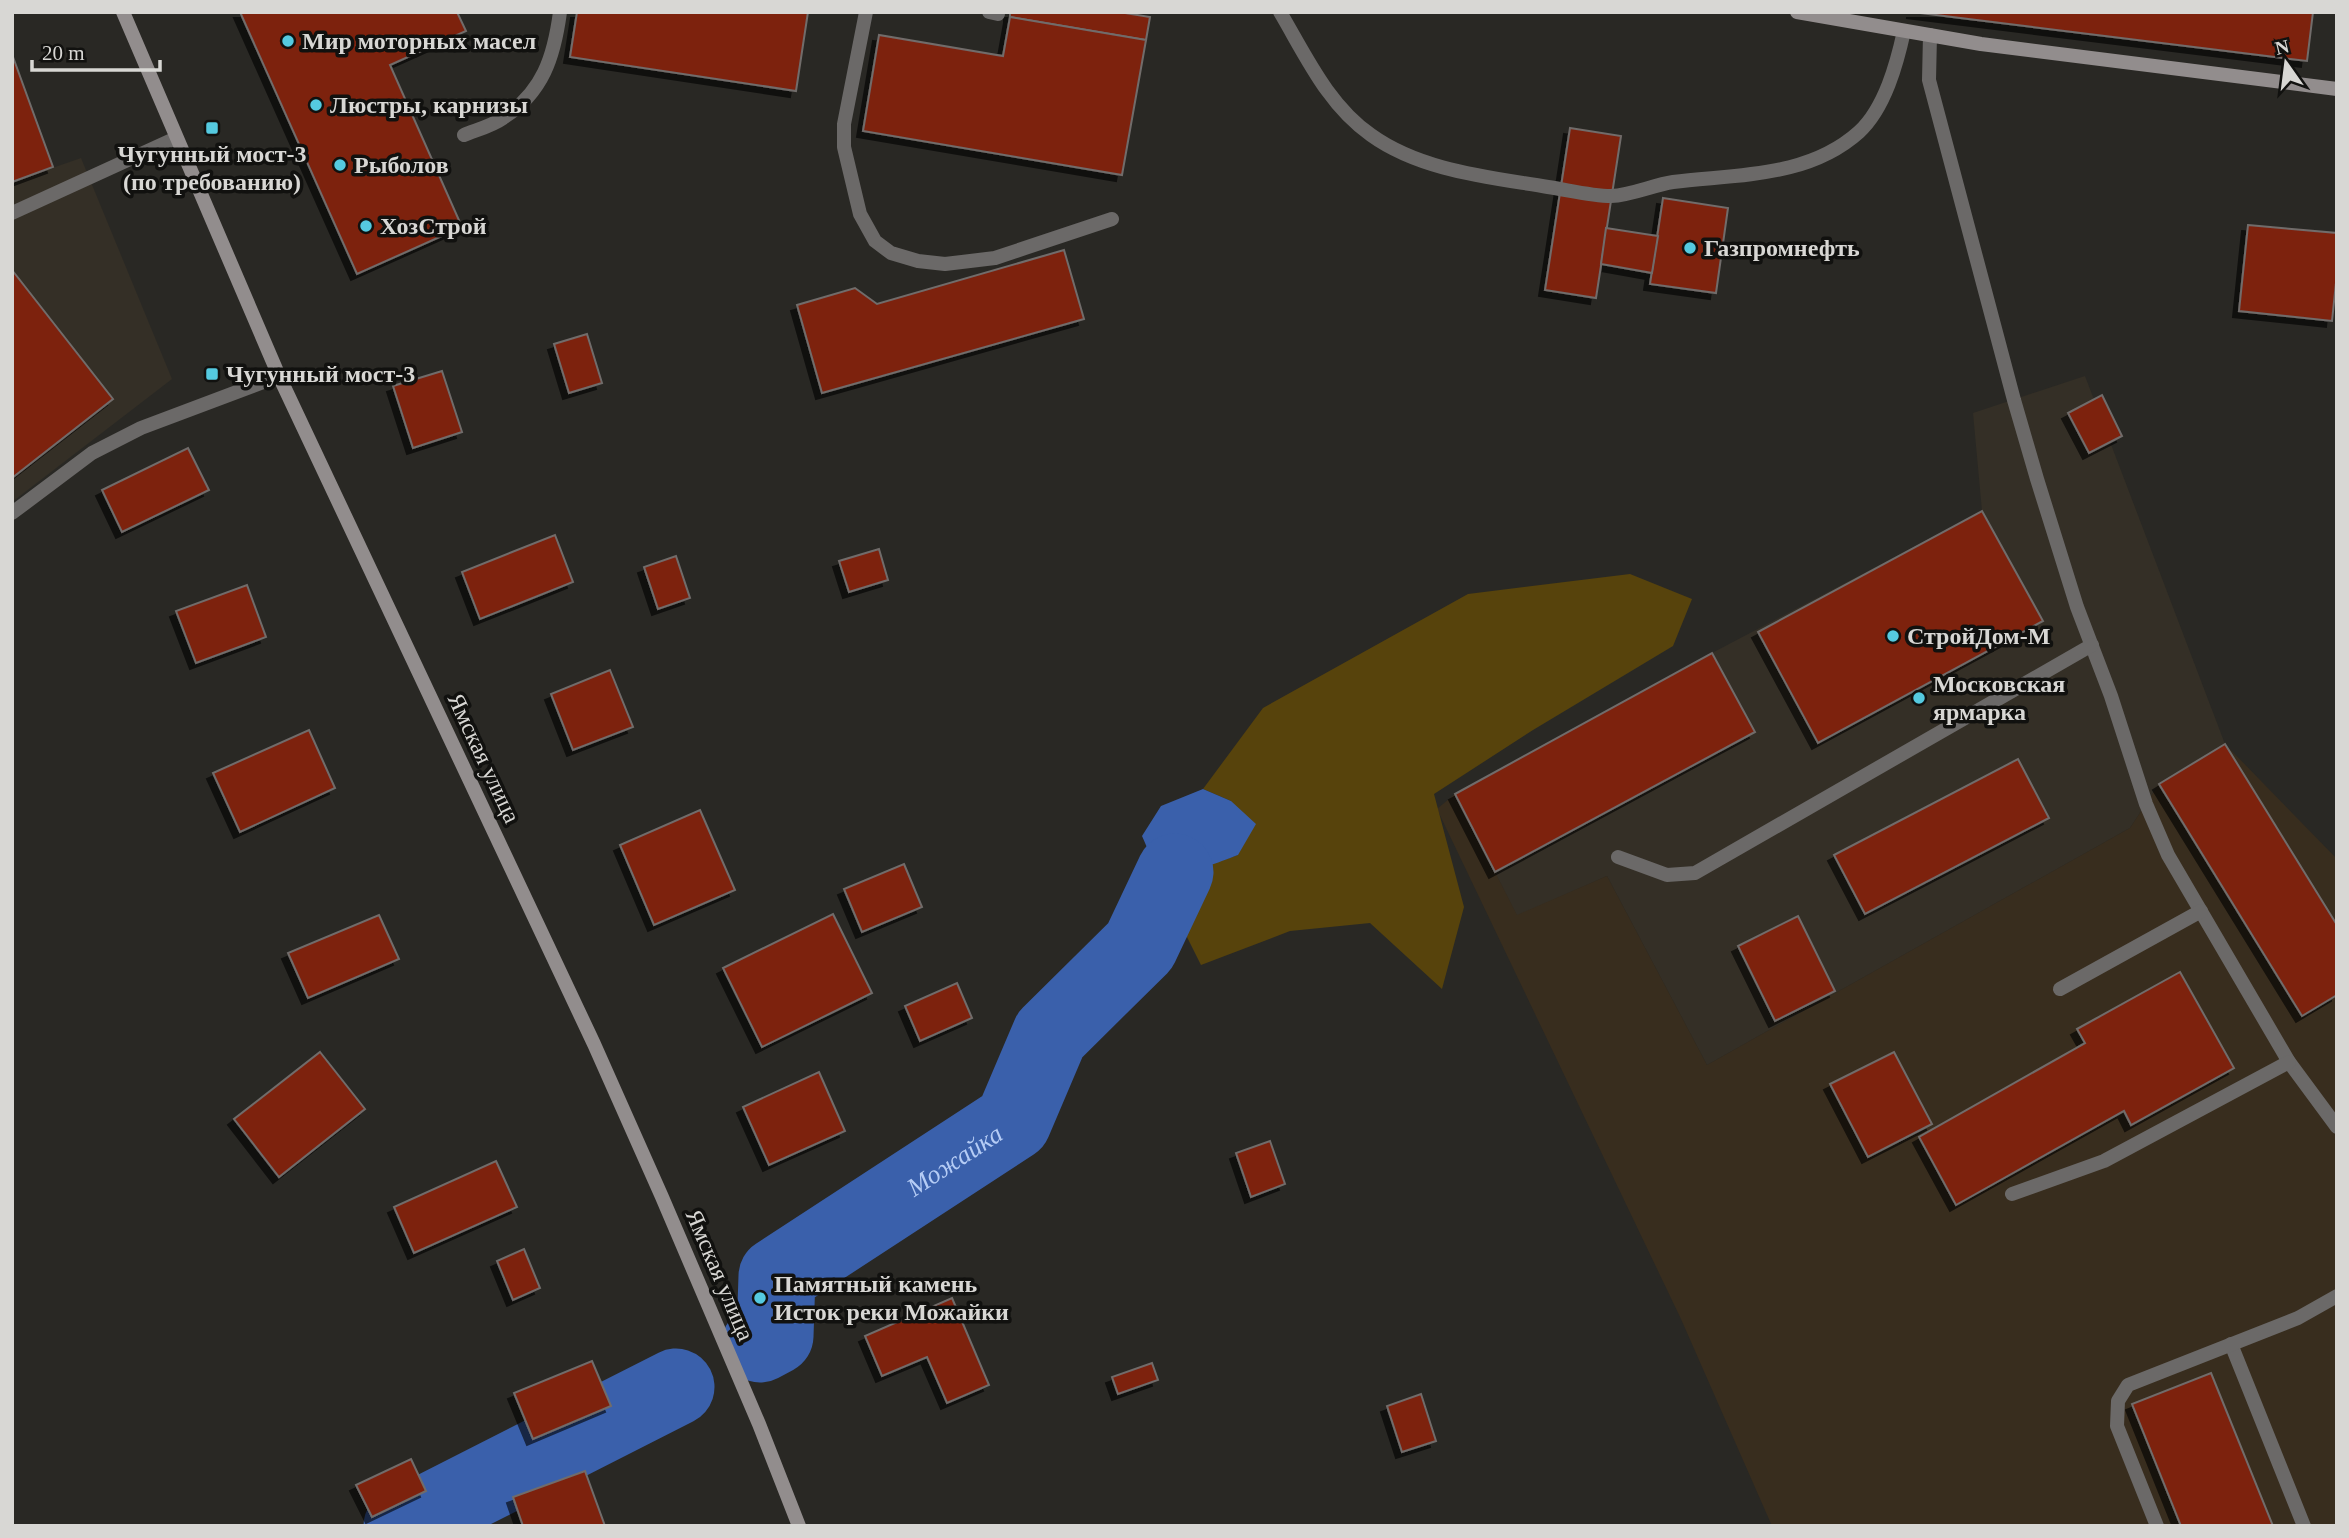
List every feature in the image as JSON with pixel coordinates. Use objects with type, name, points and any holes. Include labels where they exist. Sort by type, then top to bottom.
[{"type":"main road","name":"Ямская улица","points":[[123,12],[279,376],[605,1070],[678,1233],[799,1526]]},
{"type":"main road","points":[[1797,12],[1981,44],[2337,89]]},
{"type":"lane","points":[[464,135],[502,119],[527,99],[546,73],[557,36],[560,12]]},
{"type":"lane","points":[[866,12],[844,124],[844,147],[860,214],[875,241],[900,256],[945,264],[995,258],[1112,219]]},
{"type":"lane","points":[[1280,12],[1332,99],[1372,136],[1433,164],[1485,176],[1612,196],[1672,182],[1787,170],[1834,150],[1860,131],[1874,113],[1899,52],[1904,31]]},
{"type":"lane","points":[[1930,35],[1929,80],[2014,400],[2077,607],[2146,804],[2168,855],[2289,1062],[2337,1128]]},
{"type":"lane","points":[[12,213],[176,138]]},
{"type":"lane","points":[[12,513],[92,453],[141,428],[279,376]]},
{"type":"lane","points":[[1618,857],[1667,876],[1695,873],[2092,645]]},
{"type":"lane","points":[[2060,989],[2201,911]]},
{"type":"lane","points":[[2011,1194],[2104,1161],[2289,1062]]},
{"type":"lane","points":[[2157,1526],[2117,1426],[2118,1401],[2128,1385],[2298,1318],[2337,1296]]},
{"type":"lane","points":[[2231,1344],[2304,1526]]},
{"type":"shaded area","points":[[81,158],[172,379],[12,502],[12,182]]},
{"type":"shaded area","name":"Московская ярмарка","points":[[2085,376],[2225,744],[2159,784],[2130,828],[1707,1065],[1607,876],[1517,916],[1455,794],[1712,653],[1982,511],[1973,413]]},
{"type":"shaded area","points":[[1630,574],[1692,599],[1673,646],[1533,730],[1434,794],[1464,907],[1442,989],[1370,923],[1290,931],[1201,965],[1183,929],[1196,869],[1238,855],[1231,801],[1203,789],[1263,708],[1468,594]]},
{"type":"shaded area","points":[[2225,744],[2337,859],[2337,1526],[1772,1526],[1681,1319],[1437,809],[1455,794],[1517,915],[1607,876],[1707,1065],[2130,828],[2159,784]]},
{"type":"water","points":[[1203,789],[1231,801],[1256,824],[1238,855],[1183,871],[1162,867],[1152,859],[1142,836],[1161,806]]},
{"type":"building","points":[[240,12],[457,12],[466,31],[390,65],[462,227],[357,274]]},
{"type":"building","points":[[577,12],[808,12],[796,91],[570,57]]},
{"type":"building","points":[[1010,12],[1119,12],[1150,17],[1146,40],[1010,17]]},
{"type":"building","points":[[1912,12],[2313,12],[2307,61]]},
{"type":"building","points":[[1010,17],[1146,40],[1122,175],[863,131],[879,35],[1003,56]]},
{"type":"building","points":[[12,57],[53,167],[12,182]]},
{"type":"building","points":[[1570,128],[1621,136],[1596,298],[1545,290]]},
{"type":"building","points":[[1663,198],[1728,208],[1716,293],[1650,284]]},
{"type":"building","points":[[2248,225],[2337,233],[2337,273],[2332,321],[2239,311]]},
{"type":"building","points":[[1606,228],[1658,236],[1652,273],[1601,264]]},
{"type":"building","points":[[1064,250],[1084,319],[822,393],[797,305],[855,288],[877,304]]},
{"type":"building","points":[[12,270],[113,399],[12,478]]},
{"type":"building","points":[[587,334],[602,383],[569,393],[554,344]]},
{"type":"building","points":[[442,371],[462,432],[413,448],[393,386]]},
{"type":"building","points":[[2102,395],[2122,436],[2089,453],[2068,413]]},
{"type":"building","points":[[188,448],[209,490],[122,532],[102,490]]},
{"type":"building","points":[[1982,511],[2043,621],[1818,743],[1758,632]]},
{"type":"building","points":[[555,535],[573,582],[480,619],[462,572]]},
{"type":"building","points":[[879,549],[888,580],[849,592],[839,561]]},
{"type":"building","points":[[676,556],[690,598],[658,609],[644,567]]},
{"type":"building","points":[[247,585],[266,637],[196,663],[176,611]]},
{"type":"building","points":[[1712,653],[1755,732],[1495,872],[1455,794]]},
{"type":"building","points":[[610,670],[633,727],[573,750],[551,694]]},
{"type":"building","points":[[309,730],[335,788],[240,832],[213,773]]},
{"type":"building","points":[[2225,744],[2337,925],[2337,995],[2302,1016],[2159,784]]},
{"type":"building","points":[[2018,759],[2049,818],[1865,914],[1834,855]]},
{"type":"building","points":[[700,810],[735,890],[654,925],[620,845]]},
{"type":"building","points":[[904,864],[922,907],[862,932],[844,889]]},
{"type":"building","points":[[833,914],[872,993],[762,1047],[723,968]]},
{"type":"building","points":[[379,915],[399,959],[308,998],[288,953]]},
{"type":"building","points":[[1798,916],[1835,991],[1775,1021],[1738,946]]},
{"type":"building","points":[[2180,972],[2234,1068],[2131,1125],[2124,1111],[1956,1205],[1919,1137],[2085,1043],[2077,1029]]},
{"type":"building","points":[[957,983],[972,1018],[920,1041],[905,1006]]},
{"type":"building","points":[[320,1052],[365,1109],[279,1177],[234,1119]]},
{"type":"building","points":[[1894,1052],[1932,1124],[1868,1157],[1830,1084]]},
{"type":"building","points":[[819,1072],[845,1131],[769,1165],[743,1107]]},
{"type":"building","points":[[1270,1141],[1285,1184],[1251,1197],[1236,1153]]},
{"type":"building","points":[[496,1161],[517,1207],[414,1253],[394,1207]]},
{"type":"building","points":[[524,1249],[540,1288],[513,1300],[497,1261]]},
{"type":"building","points":[[952,1298],[989,1385],[947,1403],[927,1357],[882,1376],[865,1336]]},
{"type":"building","points":[[592,1361],[611,1406],[533,1439],[514,1393]]},
{"type":"building","points":[[1152,1363],[1158,1380],[1118,1394],[1112,1377]]},
{"type":"building","points":[[2211,1373],[2273,1526],[2181,1526],[2132,1404]]},
{"type":"building","points":[[1421,1394],[1436,1441],[1402,1452],[1387,1406]]},
{"type":"building","points":[[411,1459],[426,1491],[372,1517],[356,1485]]},
{"type":"building","points":[[585,1471],[605,1526],[523,1526],[513,1497]]},
{"type":"waterway","name":"Можайка","points":[[760,1344],[775,1336],[777,1276],[1013,1122],[1050,1035],[1140,946],[1175,872]]},
{"type":"waterway","name":"Можайка","points":[[402,1526],[676,1387]]},
{"type":"place","name":"Мир моторных масел","points":[[288,41]]},
{"type":"place","name":"Люстры, карнизы","points":[[316,105]]},
{"type":"place","name":"Чугунный мост-3 (по требованию)","points":[[212,128]]},
{"type":"place","name":"Рыболов","points":[[340,165]]},
{"type":"place","name":"ХозСтрой","points":[[366,226]]},
{"type":"place","name":"Газпромнефть","points":[[1690,248]]},
{"type":"place","name":"Чугунный мост-3","points":[[212,374]]},
{"type":"place","name":"СтройДом-М","points":[[1893,636]]},
{"type":"place","name":"Московская ярмарка","points":[[1919,698]]},
{"type":"place","name":"Памятный камень Исток реки Можайки","points":[[760,1298]]}]
